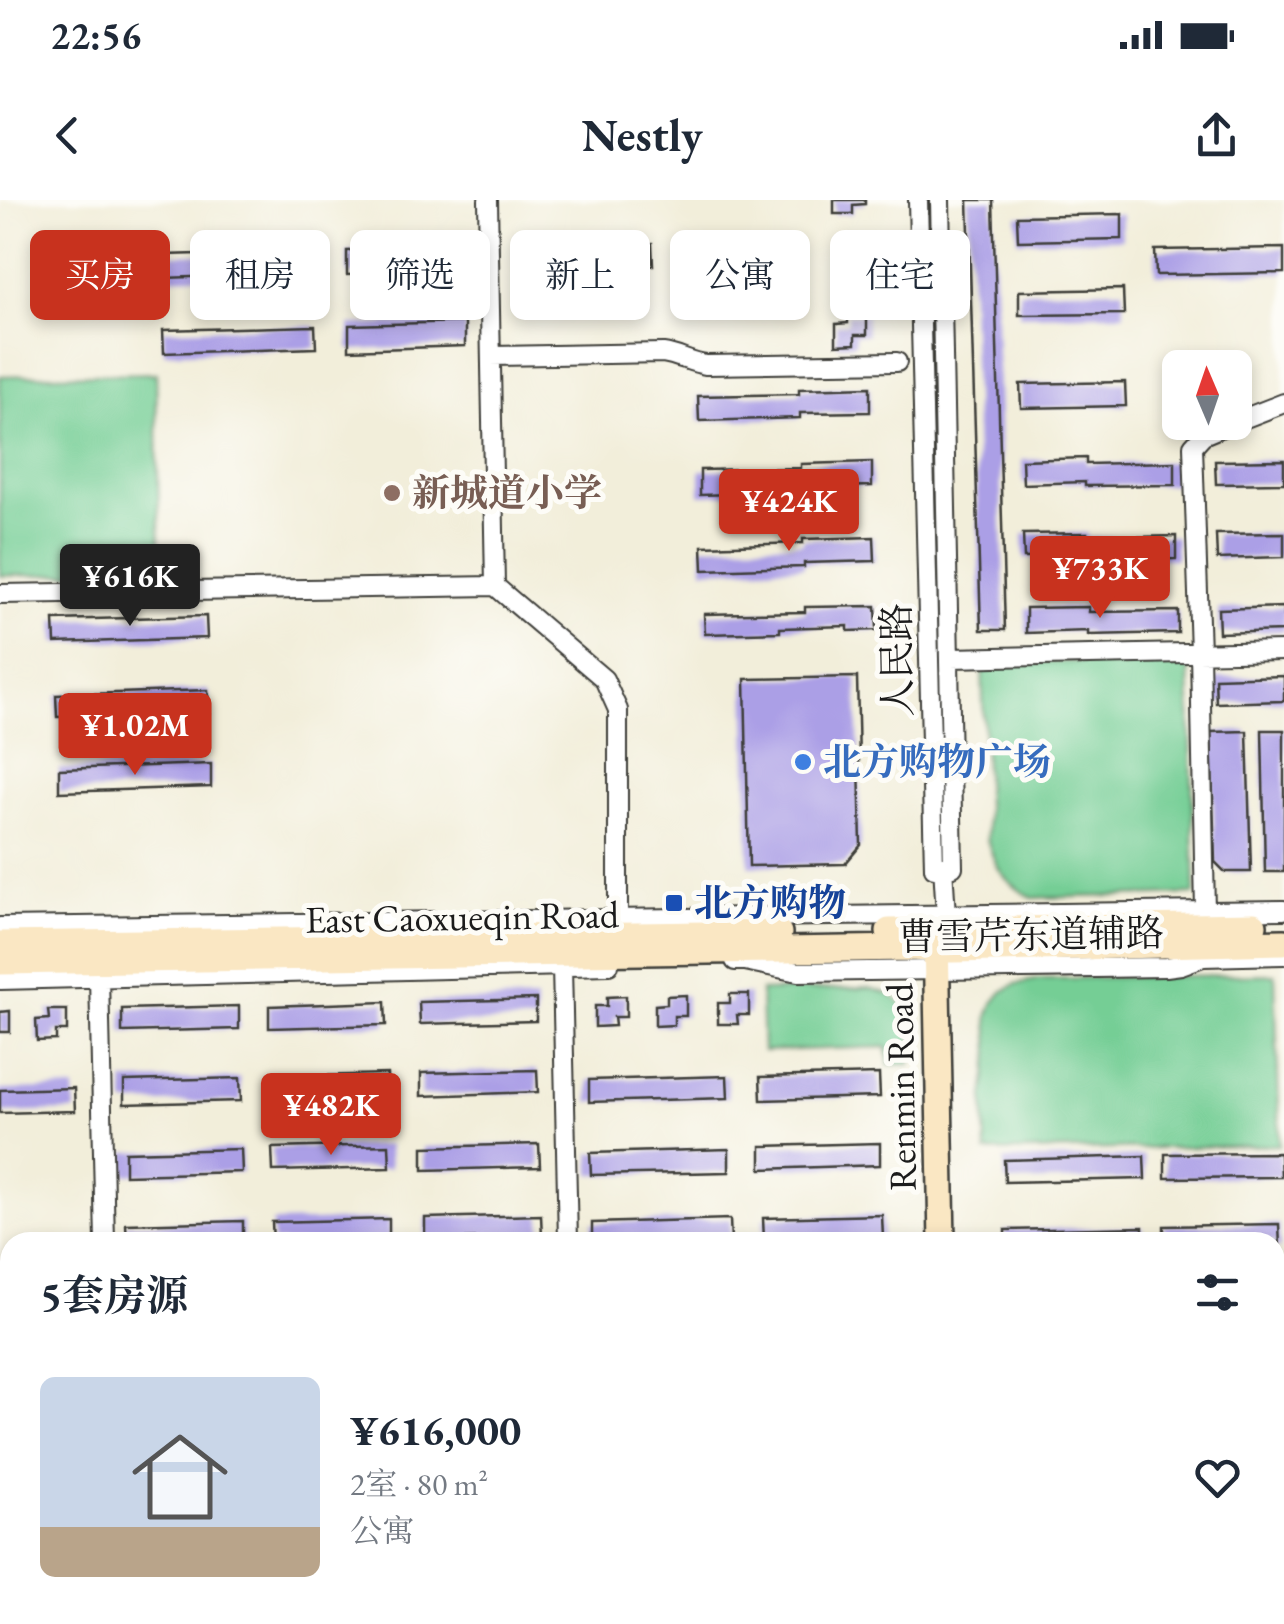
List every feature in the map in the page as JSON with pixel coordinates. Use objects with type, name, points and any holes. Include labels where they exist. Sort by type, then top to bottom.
[{"type":"main road","name":"East Caoxueqin Road","points":[[0,944],[618,927],[945,945],[1284,924]]},
{"type":"main road","name":"East Caoxueqin Road","points":[[0,962],[1284,942]]},
{"type":"main road","name":"Renmin Road","points":[[942,1232],[945,945]]},
{"type":"main road","name":"Renmin Road","points":[[945,945],[959,1232]]},
{"type":"street","points":[[488,200],[494,586]]},
{"type":"street","name":"人民路","points":[[918,200],[934,868],[953,867],[940,200]]},
{"type":"street","points":[[490,356],[663,353],[706,365],[897,362]]},
{"type":"street","points":[[1252,415],[1284,403]]},
{"type":"street","points":[[1198,440],[1193,446],[1205,912]]},
{"type":"street","points":[[0,594],[494,586],[604,680],[618,710],[618,927],[0,926]]},
{"type":"street","points":[[951,658],[1284,651]]},
{"type":"street","name":"人民路","points":[[943,866],[945,945]]},
{"type":"street","name":"曹雪芹东道辅路","points":[[0,980],[745,960],[798,972],[945,945],[1205,912],[1284,910]]},
{"type":"street","name":"曹雪芹东道辅路","points":[[945,945],[1166,967],[1204,957],[1284,955]]},
{"type":"street","points":[[562,966],[568,1232]]},
{"type":"street","points":[[98,976],[105,1232]]},
{"type":"green space","points":[[156,373],[160,572],[0,576],[0,376]]},
{"type":"green space","points":[[1178,659],[1189,667],[1195,894],[1032,898],[1022,892],[1002,874],[987,839],[982,664]]},
{"type":"green space","points":[[1275,974],[1280,1145],[986,1152],[988,1017],[1002,992],[1039,979]]},
{"type":"green space","points":[[869,988],[892,996],[905,1009],[910,1027],[910,1064],[889,1065],[887,1047],[763,1051],[761,991]]},
{"type":"building","points":[[834,200],[865,200],[865,204],[853,205],[853,214],[834,214]]},
{"type":"building","points":[[968,200],[993,200],[1005,630],[981,630]]},
{"type":"building","points":[[1122,214],[1122,239],[1018,241],[1017,216]]},
{"type":"building","points":[[1284,248],[1284,273],[1156,275],[1155,250]]},
{"type":"building","points":[[350,251],[350,275],[347,275]]},
{"type":"building","points":[[190,254],[190,277],[170,278],[170,255]]},
{"type":"building","points":[[1123,289],[1124,314],[1019,315],[1019,291]]},
{"type":"building","points":[[867,320],[867,335],[855,335],[855,344],[836,345],[836,324]]},
{"type":"building","points":[[465,322],[465,346],[349,350],[349,325]]},
{"type":"building","points":[[315,326],[316,348],[164,353],[163,330]]},
{"type":"building","points":[[1125,382],[1126,406],[1021,408],[1020,384]]},
{"type":"building","points":[[870,387],[870,412],[699,421],[698,396],[799,394],[799,389]]},
{"type":"building","points":[[1086,458],[1086,464],[1175,462],[1175,485],[1023,484],[1022,460]]},
{"type":"building","points":[[1284,460],[1284,483],[1216,484],[1215,461]]},
{"type":"building","points":[[872,462],[872,486],[700,495],[700,470]]},
{"type":"building","points":[[1087,533],[1087,538],[1176,536],[1176,559],[1024,558],[1023,534]]},
{"type":"building","points":[[1284,533],[1284,557],[1217,559],[1216,534]]},
{"type":"building","points":[[874,537],[875,561],[703,570],[702,546]]},
{"type":"building","points":[[876,606],[877,630],[848,631],[848,626],[705,634],[704,614]]},
{"type":"building","points":[[1089,607],[1089,612],[1178,611],[1178,633],[1026,633],[1026,608]]},
{"type":"building","points":[[1284,607],[1284,631],[1219,633],[1218,609]]},
{"type":"building","points":[[206,616],[207,638],[55,643],[54,620]]},
{"type":"building","points":[[1284,676],[1284,701],[1216,703],[1215,678]]},
{"type":"building","name":"北方购物广场","points":[[857,677],[861,845],[845,864],[749,866],[745,679]]},
{"type":"building","points":[[208,690],[209,713],[57,717],[56,695]]},
{"type":"building","points":[[1262,730],[1284,730],[1284,872],[1265,872]]},
{"type":"building","points":[[1247,731],[1251,872],[1225,872],[1215,862],[1211,732]]},
{"type":"building","points":[[211,764],[211,787],[59,792],[59,769]]},
{"type":"building","points":[[730,994],[749,994],[749,1015],[737,1015],[738,1024],[718,1024],[718,1003],[730,1003]]},
{"type":"building","points":[[686,995],[686,1016],[674,1016],[674,1025],[655,1026],[655,1005],[667,1004],[667,996]]},
{"type":"building","points":[[626,996],[626,1017],[614,1017],[615,1026],[595,1027],[595,1006],[607,1006],[607,997]]},
{"type":"building","points":[[536,999],[536,1021],[420,1024],[419,1002]]},
{"type":"building","points":[[385,1002],[386,1025],[269,1028],[269,1006]]},
{"type":"building","points":[[239,1006],[239,1029],[122,1032],[122,1009]]},
{"type":"building","points":[[48,1010],[67,1010],[67,1031],[56,1031],[56,1040],[37,1041],[36,1020],[49,1019]]},
{"type":"building","points":[[10,1011],[10,1032],[0,1032],[0,1012]]},
{"type":"building","points":[[537,1070],[538,1092],[421,1096],[421,1073]]},
{"type":"building","points":[[387,1074],[388,1096],[271,1100],[271,1077]]},
{"type":"building","points":[[879,1074],[880,1097],[761,1100],[760,1077]]},
{"type":"building","points":[[727,1076],[728,1098],[589,1102],[589,1080]]},
{"type":"building","points":[[240,1078],[241,1101],[124,1104],[124,1081]]},
{"type":"building","points":[[74,1088],[75,1111],[0,1113],[0,1090]]},
{"type":"building","points":[[880,1143],[880,1165],[761,1169],[761,1146]]},
{"type":"building","points":[[539,1144],[540,1167],[423,1170],[423,1147]]},
{"type":"building","points":[[389,1145],[390,1168],[273,1171],[272,1148]]},
{"type":"building","points":[[241,1149],[242,1172],[125,1175],[125,1152]]},
{"type":"building","points":[[729,1149],[729,1172],[591,1175],[590,1153]]},
{"type":"building","points":[[1280,1153],[1281,1177],[1165,1178],[1165,1154]]},
{"type":"building","points":[[1144,1156],[1145,1179],[1005,1182],[1004,1160]]},
{"type":"building","points":[[541,1215],[542,1232],[425,1232],[425,1218]]},
{"type":"building","points":[[882,1215],[883,1232],[764,1232],[763,1218]]},
{"type":"building","points":[[389,1219],[389,1232],[272,1232],[272,1222]]},
{"type":"building","points":[[730,1219],[731,1232],[592,1232],[592,1223]]},
{"type":"building","points":[[243,1221],[243,1232],[126,1232],[126,1224]]},
{"type":"building","points":[[1279,1224],[1279,1232],[1164,1232],[1164,1226]]},
{"type":"building","points":[[1143,1227],[1143,1232],[1005,1230]]},
{"type":"place","name":"新城道小学","points":[[392,493]]},
{"type":"place","name":"北方购物广场","points":[[803,762]]},
{"type":"place","name":"北方购物","points":[[674,903]]}]
